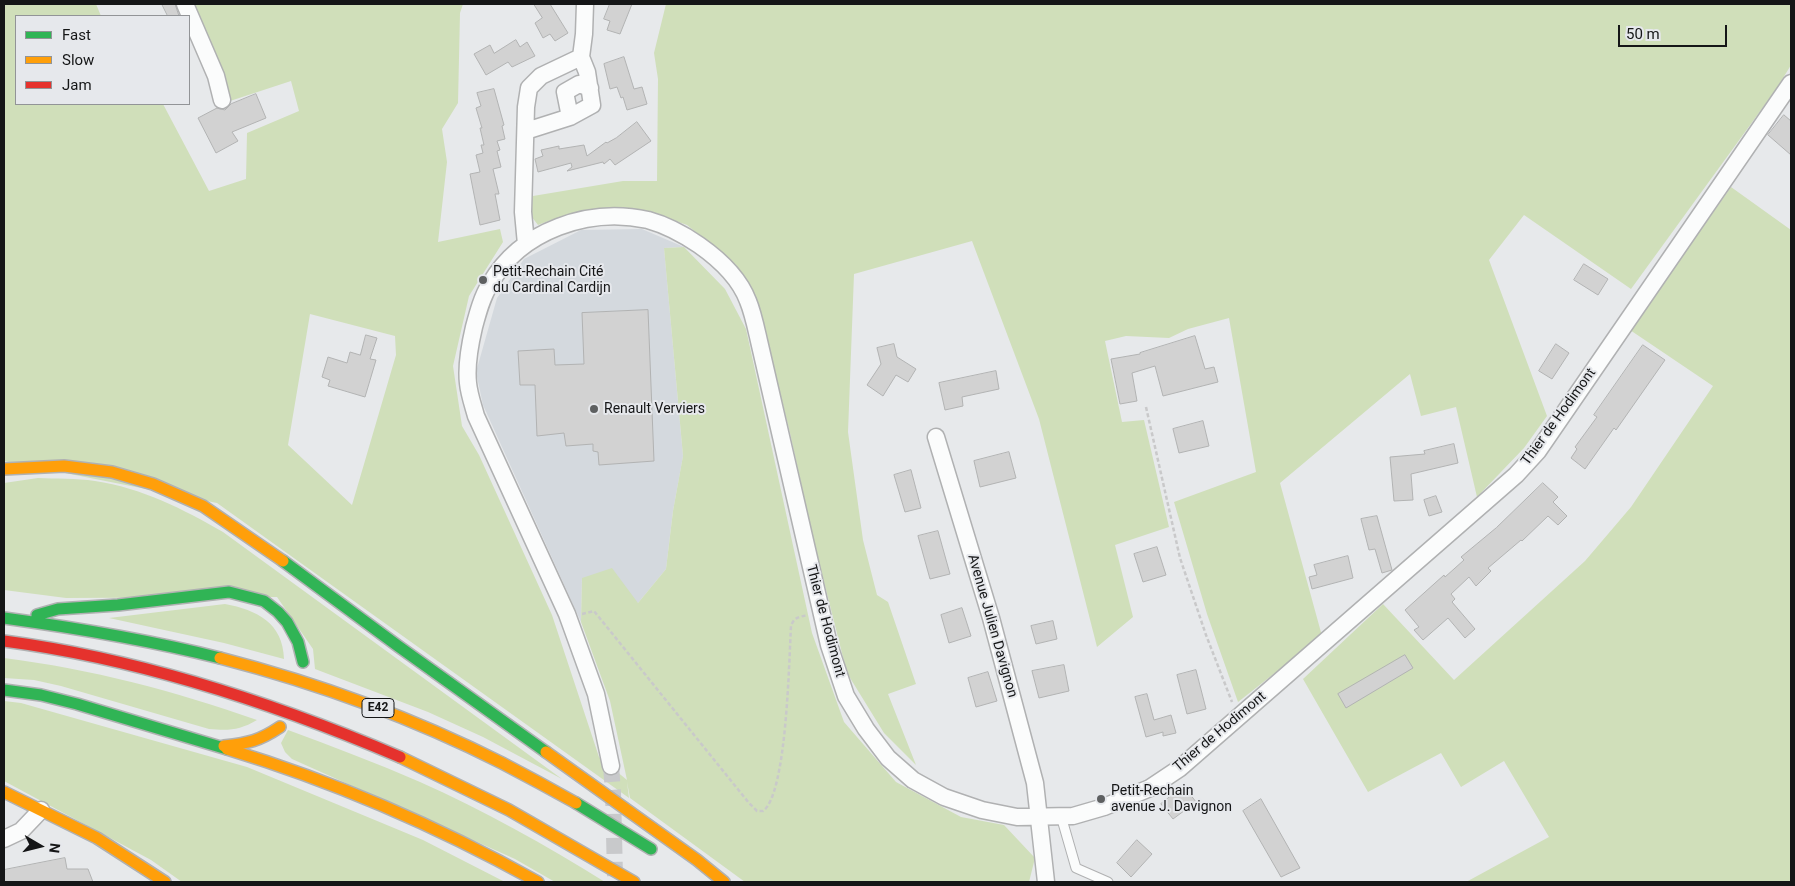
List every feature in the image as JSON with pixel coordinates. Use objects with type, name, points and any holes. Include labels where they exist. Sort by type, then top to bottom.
[{"type":"main road","points":[[4,470],[64,466],[112,472],[153,484],[203,506],[263,546],[398,646],[697,860],[724,882]]},
{"type":"main road","points":[[22,620],[58,609],[118,605],[230,592],[264,601],[278,612],[298,642],[303,662]]},
{"type":"main road","name":"E42","points":[[4,618],[94,630],[178,648],[251,665],[338,693],[398,716],[476,750],[614,824],[661,856]]},
{"type":"main road","points":[[4,641],[97,658],[174,676],[240,696],[325,726],[458,782],[531,821],[634,882]]},
{"type":"main road","points":[[4,690],[29,692],[295,770],[378,803],[434,828],[538,882]]},
{"type":"main road","points":[[220,747],[244,744],[262,739],[280,727]]},
{"type":"main road","points":[[4,792],[97,838],[165,882]]},
{"type":"main road","points":[[138,864],[146,882]]},
{"type":"street","points":[[526,131],[570,117],[592,105],[587,72],[581,57],[585,4]]},
{"type":"street","points":[[190,16],[216,76],[222,100]]},
{"type":"street","points":[[526,244],[523,212],[526,108],[529,88],[540,76],[581,57]]},
{"type":"street","name":"Thier de Hodimont","points":[[611,766],[596,694],[569,621],[476,416],[468,384],[470,345],[479,307],[490,284],[505,263],[526,244],[558,226],[589,218],[622,216],[649,220],[681,232],[724,264],[748,300],[753,316],[829,645],[846,696],[866,729],[888,758],[913,780],[944,797],[982,810],[1017,816],[1073,816],[1104,807],[1150,788],[1180,768],[1516,475],[1538,452],[1791,83]]},
{"type":"street","points":[[570,117],[565,92],[579,84],[590,88]]},
{"type":"street","name":"Avenue Julien Davignon","points":[[936,437],[994,627],[1035,783],[1046,882]]},
{"type":"street","points":[[4,839],[21,831],[41,810]]},
{"type":"lane","points":[[1061,816],[1076,868],[1108,882]]},
{"type":"path","points":[[1146,407],[1180,558],[1206,634],[1238,717]]},
{"type":"path","points":[[569,621],[585,612],[594,611],[749,803],[757,811],[763,812],[772,801],[788,705],[790,626],[796,618],[822,612]]},
{"type":"shaded area","points":[[642,229],[684,247],[664,248],[683,456],[673,511],[666,569],[638,603],[582,578],[581,622],[483,405],[476,372],[497,298],[524,259],[581,230]]},
{"type":"green space","points":[[4,4],[96,4],[101,15],[15,15],[15,105],[164,105],[209,191],[246,179],[247,133],[299,111],[291,81],[230,101],[192,4],[463,4],[460,13],[458,103],[442,129],[447,162],[438,242],[500,229],[503,242],[469,296],[453,366],[462,426],[479,455],[552,615],[599,757],[627,780],[610,701],[581,622],[582,578],[612,568],[638,603],[666,569],[673,511],[683,456],[664,248],[684,247],[725,289],[746,329],[812,633],[844,722],[896,782],[961,817],[1004,825],[1035,858],[1029,882],[745,882],[630,798],[627,782],[629,798],[217,503],[4,461]],"holes":[[[310,314],[395,336],[396,355],[352,505],[288,445]]]},
{"type":"green space","points":[[666,4],[1791,4],[1791,65],[1777,88],[1631,289],[1524,215],[1489,260],[1547,416],[1524,448],[1477,497],[1456,407],[1421,416],[1410,374],[1280,483],[1322,636],[1238,702],[1207,614],[1174,502],[1256,472],[1229,318],[1188,329],[1169,338],[1126,336],[1105,341],[1122,422],[1144,420],[1169,527],[1115,545],[1133,617],[1097,647],[1039,419],[972,241],[854,274],[848,432],[863,540],[877,595],[888,602],[916,684],[888,694],[916,765],[884,733],[847,673],[757,300],[736,265],[687,225],[653,213],[614,207],[551,220],[538,225],[528,212],[527,197],[623,181],[657,181],[658,79],[654,53]]},
{"type":"green space","points":[[1731,187],[1791,230],[1791,882],[1466,882],[1549,837],[1504,761],[1461,787],[1441,753],[1368,792],[1303,679],[1383,604],[1454,680],[1585,561],[1631,507],[1713,386],[1630,330]]},
{"type":"green space","points":[[38,478],[88,480],[112,484],[162,500],[223,532],[562,779],[483,737],[428,712],[315,669],[313,649],[277,597],[66,598],[4,590],[4,483]]},
{"type":"green space","points":[[225,604],[248,610],[266,620],[279,636],[284,659],[224,643],[109,618]]},
{"type":"green space","points":[[4,658],[69,668],[132,682],[257,720],[234,729],[209,729],[61,686],[34,680],[4,678]]},
{"type":"green space","points":[[4,701],[21,703],[247,767],[423,840],[505,882],[182,882],[151,860],[4,781]]},
{"type":"green space","points":[[288,730],[370,761],[467,804],[605,882],[555,882],[515,859],[292,759],[285,752],[281,743]]},
{"type":"building","points":[[162,4],[175,4],[179,15],[168,15]]},
{"type":"building","points":[[534,4],[550,4],[568,33],[555,41],[550,34],[543,38],[535,23],[542,18]]},
{"type":"building","points":[[610,4],[632,4],[620,34],[607,30],[610,21],[604,19]]},
{"type":"building","points":[[516,40],[520,47],[527,42],[535,56],[512,67],[508,62],[486,75],[474,54],[490,45],[494,53]]},
{"type":"building","points":[[624,57],[634,89],[642,87],[647,104],[627,110],[623,97],[621,98],[617,87],[610,89],[604,64]]},
{"type":"building","points":[[494,89],[504,125],[502,126],[505,139],[497,141],[500,150],[497,151],[501,167],[493,169],[499,194],[495,194],[500,220],[480,225],[470,174],[480,172],[476,155],[483,153],[481,145],[484,145],[480,128],[482,128],[476,108],[481,106],[477,93]]},
{"type":"building","points":[[256,94],[266,118],[232,132],[238,141],[216,153],[198,118],[217,108],[225,110],[231,104]]},
{"type":"building","points":[[1784,115],[1791,121],[1791,155],[1768,135]]},
{"type":"building","points":[[637,122],[651,141],[615,165],[610,159],[604,164],[603,162],[567,171],[572,167],[571,163],[538,172],[535,159],[543,156],[541,150],[559,146],[559,149],[584,145],[587,156]]},
{"type":"building","points":[[1584,264],[1608,279],[1598,295],[1574,280]]},
{"type":"building","name":"Renault Verviers","points":[[648,310],[654,461],[599,465],[598,452],[593,451],[593,444],[566,446],[564,433],[537,436],[535,385],[520,385],[518,351],[554,349],[555,365],[584,364],[582,313]]},
{"type":"building","points":[[366,335],[377,338],[370,359],[376,360],[365,397],[328,386],[330,380],[322,377],[328,357],[347,363],[350,352],[360,355]]},
{"type":"building","points":[[1195,336],[1205,369],[1214,367],[1218,382],[1163,396],[1155,366],[1132,373],[1137,401],[1120,404],[1111,359],[1140,354]]},
{"type":"building","points":[[894,344],[897,357],[916,369],[908,382],[896,375],[883,396],[867,385],[881,364],[877,348]]},
{"type":"building","points":[[1556,344],[1569,353],[1552,379],[1539,371]]},
{"type":"building","points":[[1643,345],[1665,360],[1616,430],[1614,428],[1585,469],[1571,458],[1577,449],[1575,447],[1597,417],[1594,415]]},
{"type":"building","points":[[996,371],[999,389],[962,397],[963,406],[945,410],[939,383]]},
{"type":"building","points":[[1203,421],[1209,446],[1179,453],[1173,429]]},
{"type":"building","points":[[1454,444],[1458,463],[1411,474],[1413,500],[1394,501],[1390,457],[1425,454],[1424,451]]},
{"type":"building","points":[[1009,452],[1016,478],[980,487],[974,461]]},
{"type":"building","points":[[911,470],[921,508],[905,512],[894,475]]},
{"type":"building","points":[[1543,483],[1558,497],[1553,502],[1567,516],[1558,525],[1548,516],[1522,541],[1488,568],[1491,571],[1476,586],[1469,577],[1451,594],[1455,599],[1452,602],[1475,629],[1465,638],[1448,618],[1423,640],[1414,630],[1419,627],[1405,610],[1464,560],[1461,557],[1496,528]]},
{"type":"building","points":[[1436,496],[1442,512],[1429,516],[1424,500]]},
{"type":"building","points":[[1377,516],[1392,570],[1382,573],[1375,549],[1369,550],[1361,519]]},
{"type":"building","points":[[938,531],[950,574],[930,579],[918,536]]},
{"type":"building","points":[[1157,547],[1166,575],[1143,582],[1134,554]]},
{"type":"building","points":[[1348,556],[1353,578],[1312,589],[1309,577],[1317,575],[1314,565]]},
{"type":"building","points":[[962,608],[971,636],[949,643],[941,615]]},
{"type":"building","points":[[1053,621],[1057,639],[1036,644],[1031,626]]},
{"type":"building","points":[[1405,655],[1413,668],[1346,708],[1338,694]]},
{"type":"building","points":[[1064,665],[1069,691],[1039,698],[1032,671]]},
{"type":"building","points":[[1196,670],[1206,709],[1187,714],[1177,675]]},
{"type":"building","points":[[988,672],[997,701],[976,707],[968,678]]},
{"type":"building","points":[[1147,694],[1154,720],[1171,715],[1176,733],[1163,736],[1163,732],[1146,737],[1135,697]]},
{"type":"building","points":[[1184,786],[1196,802],[1173,819],[1161,804]]},
{"type":"building","points":[[1261,799],[1300,868],[1281,877],[1243,811]]},
{"type":"building","points":[[1137,840],[1152,854],[1131,877],[1117,863]]},
{"type":"building","points":[[65,858],[67,869],[88,869],[93,882],[4,882],[4,870]]},
{"type":"tunnel","points":[[611,766],[615,876]]},
{"type":"traffic: fast","points":[[283,561],[546,752]]},
{"type":"traffic: fast","points":[[37,615],[58,609],[118,605],[229,592],[264,601],[278,612],[287,622],[298,642],[303,662]]},
{"type":"traffic: fast","points":[[4,618],[113,635],[220,658]]},
{"type":"traffic: fast","points":[[4,690],[41,695],[77,704],[227,749]]},
{"type":"traffic: fast","points":[[576,803],[651,849]]},
{"type":"traffic: slow","points":[[4,469],[64,466],[112,472],[153,484],[203,506],[283,561]]},
{"type":"traffic: slow","points":[[220,658],[328,690],[434,731],[502,763],[576,803]]},
{"type":"traffic: slow","points":[[224,746],[253,741],[280,727]]},
{"type":"traffic: slow","points":[[227,749],[308,776],[386,807],[425,824],[538,882]]},
{"type":"traffic: slow","points":[[546,752],[697,860],[724,882]]},
{"type":"traffic: slow","points":[[400,757],[509,810],[634,882]]},
{"type":"traffic: slow","points":[[4,792],[97,838],[165,882]]},
{"type":"traffic: jam","points":[[4,641],[106,659],[156,671],[255,701],[400,757]]},
{"type":"place","name":"Petit-Rechain Cité du Cardinal Cardijn","points":[[483,280]]},
{"type":"place","name":"Renault Verviers","points":[[594,409]]},
{"type":"place","name":"Petit-Rechain avenue J. Davignon","points":[[1101,799]]}]
